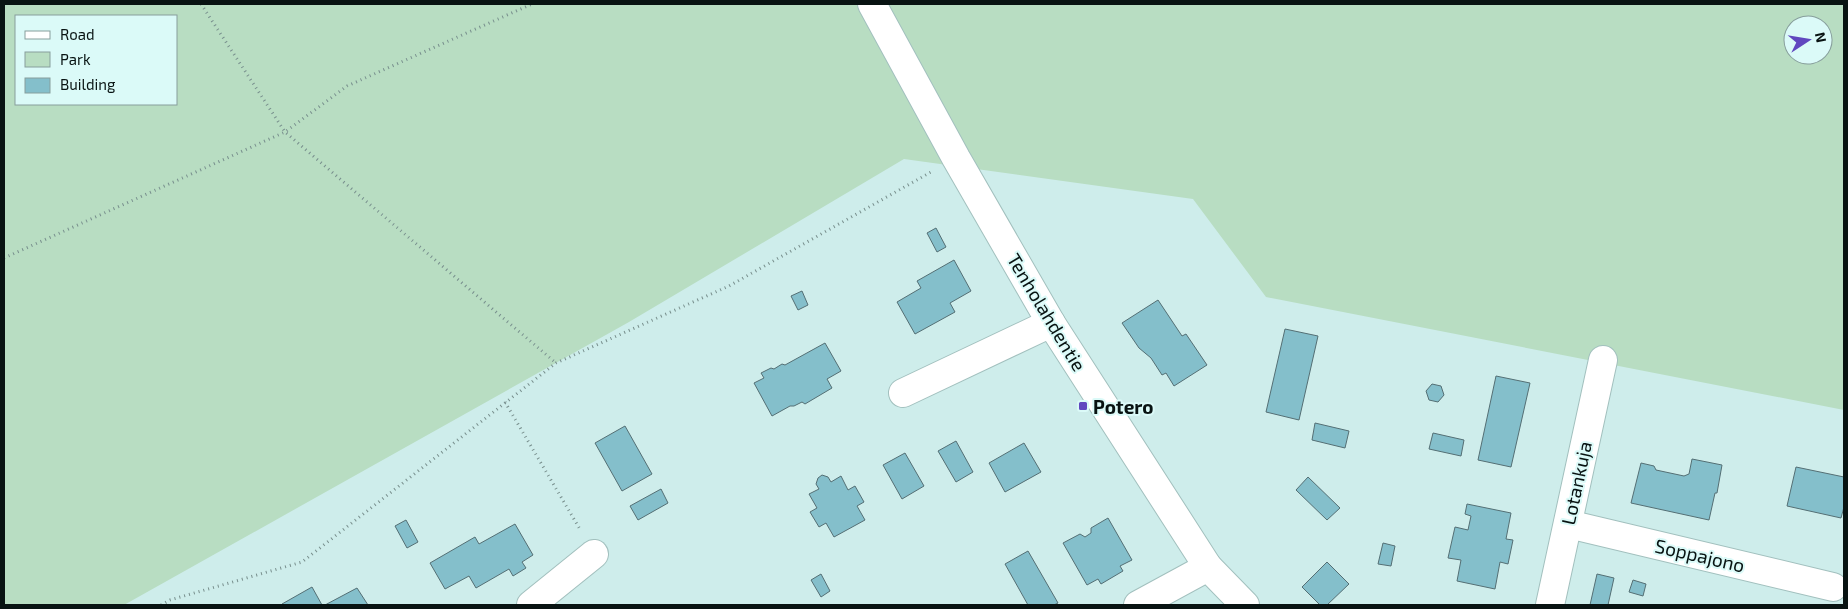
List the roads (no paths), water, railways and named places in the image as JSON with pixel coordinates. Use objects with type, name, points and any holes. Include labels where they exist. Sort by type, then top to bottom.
[{"type":"street","name":"Tenholahdentie","points":[[872,4],[956,158],[1051,323],[1208,567],[1245,605]]},
{"type":"street","points":[[903,393],[1051,323]]},
{"type":"street","name":"Lotankuja","points":[[1550,605],[1603,360]]},
{"type":"street","name":"Soppajono","points":[[1568,524],[1833,587]]},
{"type":"street","points":[[531,605],[594,554]]},
{"type":"street","points":[[1138,605],[1208,567]]},
{"type":"place","name":"Potero","points":[[1083,406]]}]
